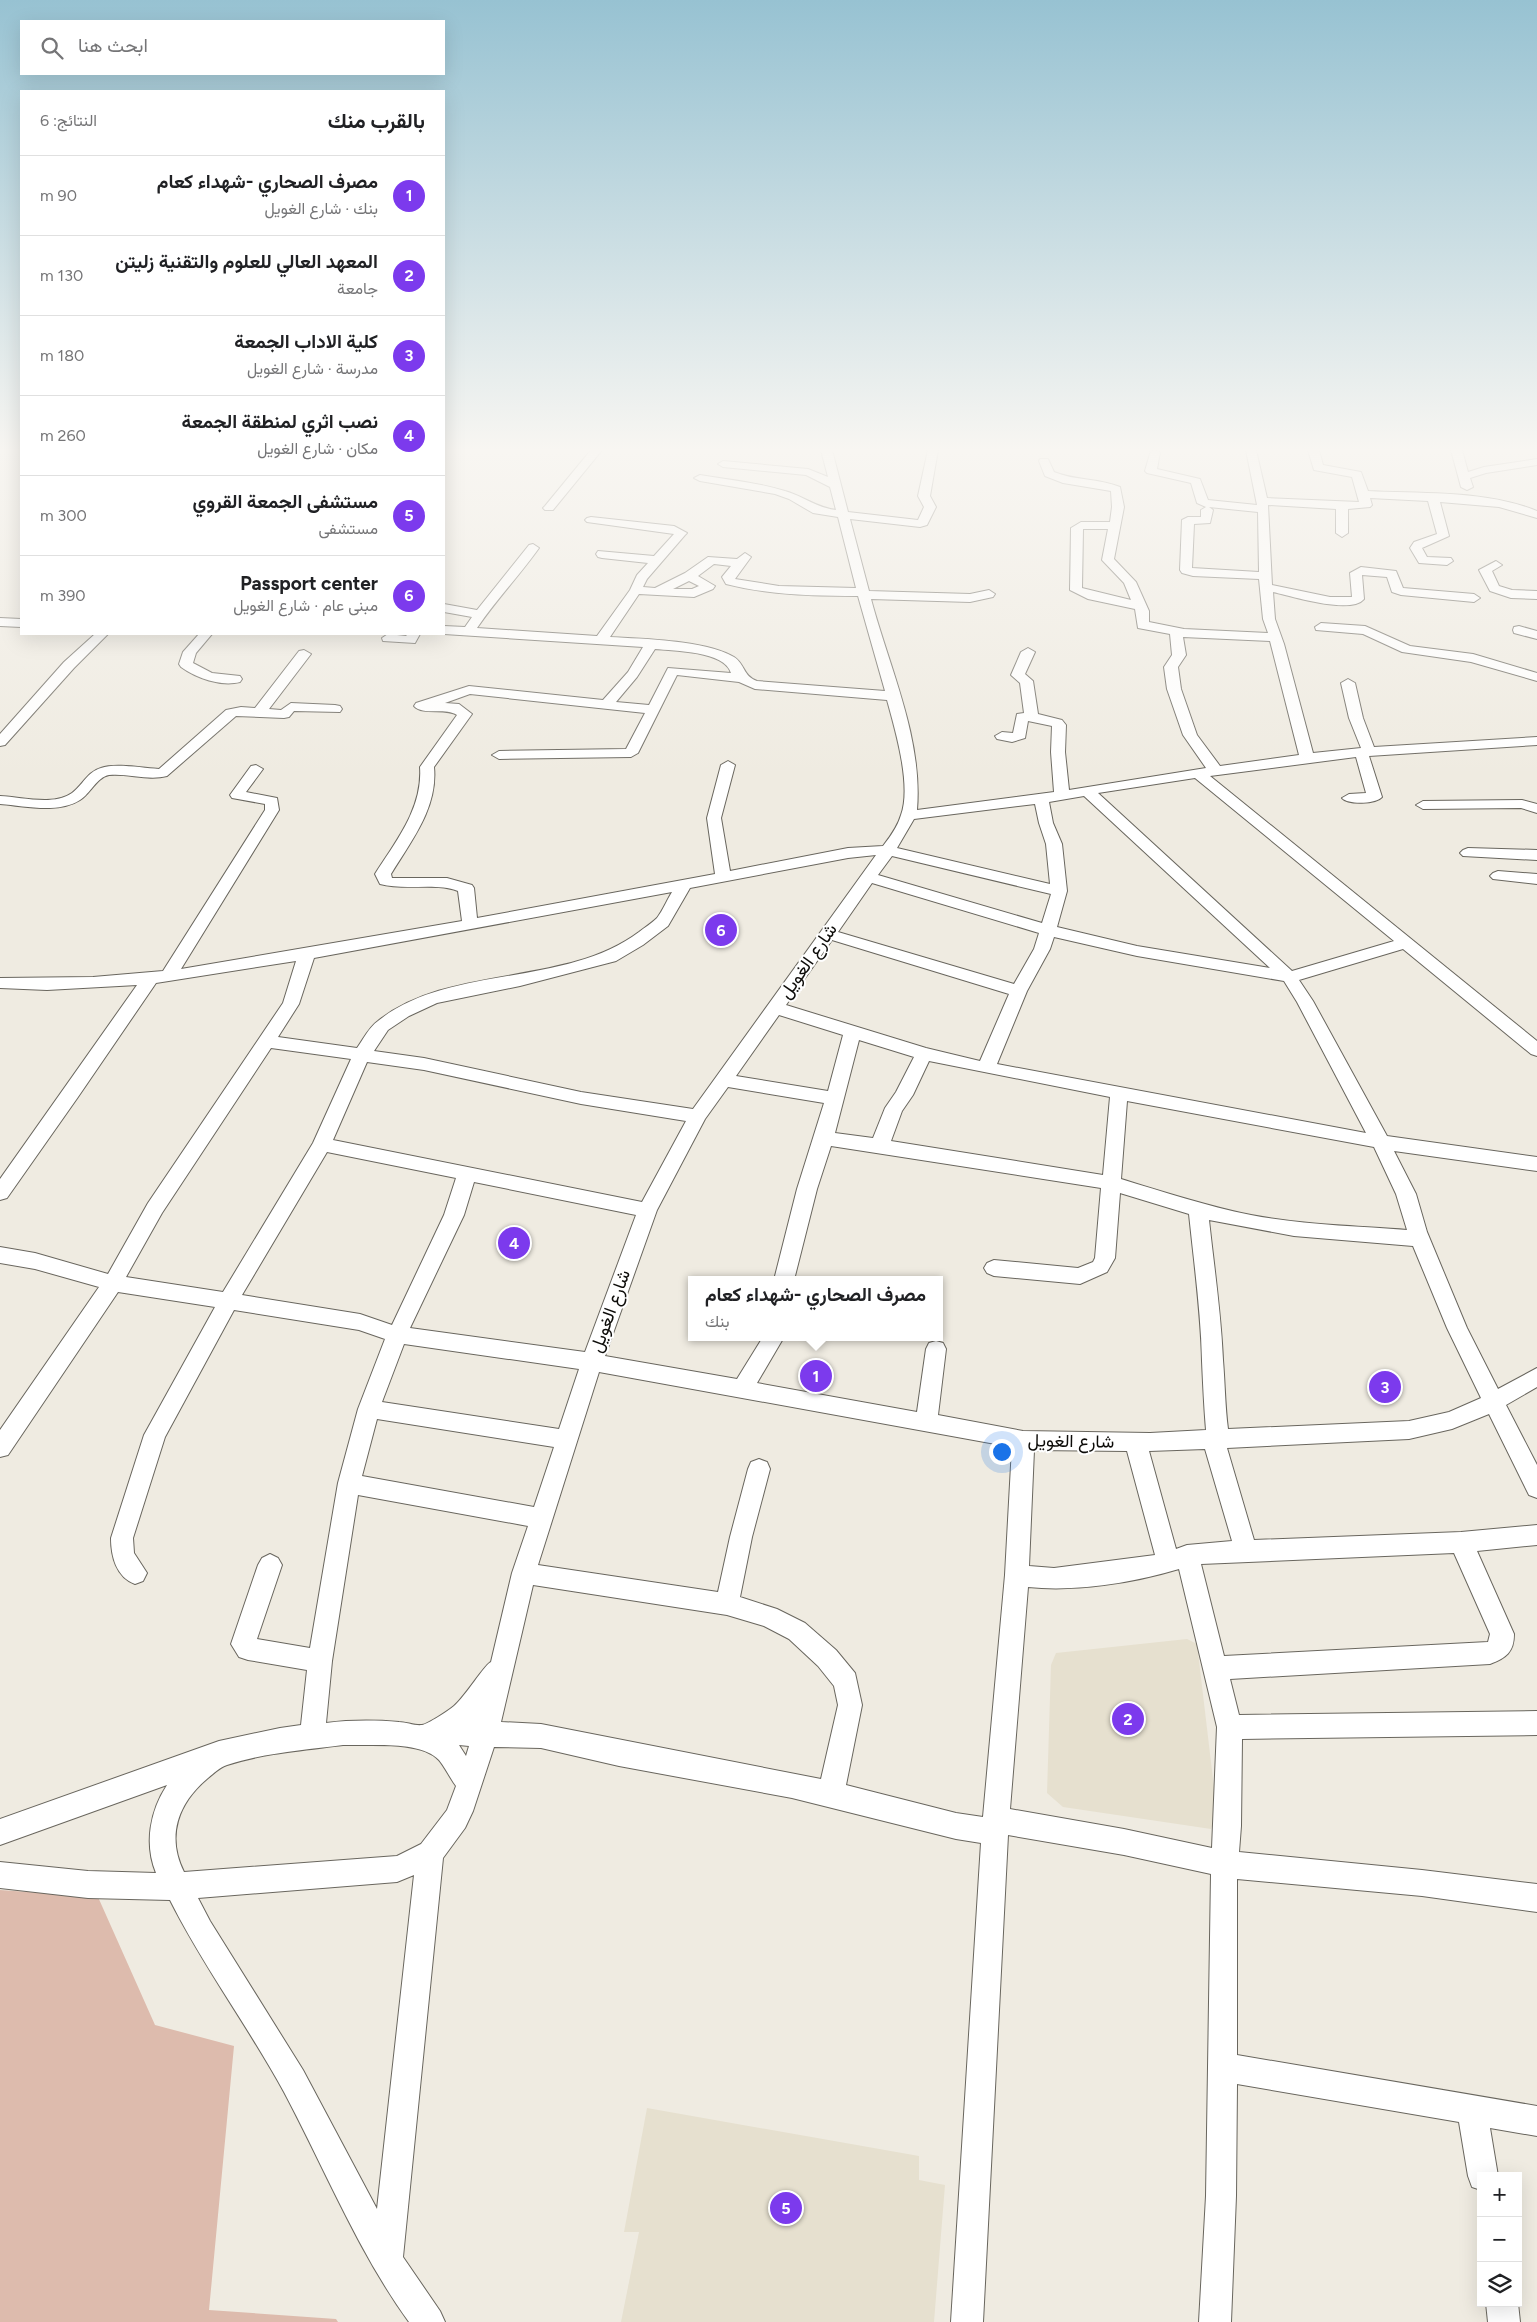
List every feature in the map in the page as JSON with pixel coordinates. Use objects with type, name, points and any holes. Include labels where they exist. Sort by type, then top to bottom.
[{"type":"street","points":[[468,632],[493,596],[514,574],[525,558]]},
{"type":"street","points":[[642,558],[657,560]]},
{"type":"street","name":"شارع الغويل","points":[[854,558],[902,728],[912,784],[909,815],[895,840],[698,1116],[647,1210],[592,1362],[1023,1440],[1136,1442],[1410,1430],[1452,1420],[1493,1402],[1537,1377]]},
{"type":"street","points":[[1076,558],[1076,590],[1140,606]]},
{"type":"street","points":[[1108,558],[1130,582],[1143,611],[1143,625],[1176,632],[1276,637]]},
{"type":"street","points":[[1186,558],[1186,570],[1265,582],[1335,602],[1355,601],[1358,599],[1356,573],[1361,571],[1392,574],[1396,590],[1474,598]]},
{"type":"street","points":[[1264,558],[1269,619],[1276,637],[1307,758]]},
{"type":"street","points":[[1421,558],[1422,560],[1447,561]]},
{"type":"street","points":[[600,640],[636,590],[641,578],[657,560]]},
{"type":"street","points":[[657,592],[689,576],[712,560],[742,560],[728,578],[730,581]]},
{"type":"street","points":[[1496,565],[1485,570],[1494,588],[1511,594],[1537,595]]},
{"type":"street","points":[[689,576],[709,586]]},
{"type":"street","points":[[636,590],[694,593],[709,586],[730,581],[749,587],[780,590],[970,598],[989,594]]},
{"type":"street","points":[[445,608],[480,614]]},
{"type":"street","points":[[0,622],[20,623]]},
{"type":"street","points":[[1321,628],[1365,630],[1407,649],[1473,658],[1498,667],[1537,677]]},
{"type":"street","points":[[445,630],[651,644],[710,652],[722,655],[736,666],[738,674],[747,682],[756,685],[893,696]]},
{"type":"street","points":[[1519,630],[1537,635]]},
{"type":"street","points":[[1176,632],[1179,655],[1171,667],[1174,689],[1190,736],[1216,771]]},
{"type":"street","points":[[0,742],[69,665],[101,635]]},
{"type":"street","points":[[205,635],[190,652],[186,664],[196,672],[214,678],[235,679]]},
{"type":"street","points":[[388,638],[410,640],[413,635]]},
{"type":"street","points":[[608,705],[613,692],[624,686],[638,668],[651,644]]},
{"type":"street","points":[[1028,652],[1018,675],[1026,681],[1031,717]]},
{"type":"street","points":[[259,712],[304,654]]},
{"type":"street","points":[[499,755],[631,753],[673,671],[743,678]]},
{"type":"street","points":[[1348,683],[1375,797],[1349,798]]},
{"type":"street","points":[[470,925],[466,888],[460,885],[442,883],[394,884],[386,881],[383,874],[421,812],[428,779],[427,767],[465,714],[454,707],[421,706],[469,690],[654,710]]},
{"type":"street","points":[[0,800],[58,803],[77,797],[99,774],[106,772],[162,773],[227,715],[236,712],[284,714],[291,707],[335,709]]},
{"type":"street","points":[[1002,736],[1012,738],[1020,735],[1022,717],[1031,717],[1054,722],[1059,725],[1058,752],[1062,795]]},
{"type":"street","points":[[909,815],[1041,799],[1086,790],[1198,773],[1365,751],[1537,741]]},
{"type":"street","points":[[723,876],[714,818],[728,765]]},
{"type":"street","points":[[169,975],[272,810],[272,801],[237,795],[256,769]]},
{"type":"street","points":[[1198,773],[1537,1050]]},
{"type":"street","points":[[1086,790],[1289,977],[1305,1001],[1381,1142],[1406,1194],[1420,1239],[1457,1328],[1537,1488]]},
{"type":"street","points":[[986,1068],[1019,991],[1042,949],[1059,891],[1054,844],[1046,823],[1041,799]]},
{"type":"street","points":[[1423,805],[1522,804],[1537,808]]},
{"type":"street","points":[[0,983],[56,984],[150,977],[308,954],[848,853],[887,850],[1059,891]]},
{"type":"street","points":[[1468,853],[1537,855]]},
{"type":"street","points":[[1498,876],[1537,879]]},
{"type":"street","points":[[868,877],[1048,930],[1137,951],[1289,977],[1407,943]]},
{"type":"street","points":[[135,1573],[123,1556],[122,1538],[155,1435],[229,1300],[322,1144],[361,1056],[382,1026],[403,1012],[431,999],[456,992],[520,981],[610,957],[637,942],[662,922],[685,884]]},
{"type":"street","points":[[828,934],[1019,991]]},
{"type":"street","points":[[0,1448],[113,1283],[155,1208],[290,1004],[308,954]]},
{"type":"street","points":[[0,1193],[72,1094],[150,977]]},
{"type":"street","points":[[775,1008],[924,1054],[986,1068],[1381,1142],[1535,1167]]},
{"type":"street","points":[[785,1276],[807,1189],[824,1138],[852,1032]]},
{"type":"street","points":[[265,1041],[424,1064],[580,1098],[698,1116]]},
{"type":"street","points":[[880,1146],[884,1127],[894,1108],[904,1095],[924,1054]]},
{"type":"street","points":[[724,1080],[834,1098]]},
{"type":"street","points":[[994,1268],[1080,1276],[1100,1268],[1105,1258],[1119,1093]]},
{"type":"street","points":[[824,1138],[1110,1183],[1198,1210],[1294,1229],[1420,1239]]},
{"type":"street","points":[[322,1144],[468,1172],[647,1210]]},
{"type":"street","points":[[312,1737],[320,1661],[349,1483],[369,1409],[397,1335],[454,1215],[468,1172]]},
{"type":"street","points":[[1198,1210],[1213,1361],[1212,1396],[1215,1438],[1246,1551]]},
{"type":"street","points":[[0,1255],[35,1261],[113,1283],[360,1322],[397,1335],[592,1362],[543,1519],[524,1573],[486,1733],[456,1819],[430,1853],[422,1859],[397,1869],[234,1882],[194,1883],[178,1886],[144,1887],[85,1884],[0,1875]]},
{"type":"street","points":[[744,1388],[772,1341]]},
{"type":"street","points":[[926,1423],[936,1349]]},
{"type":"street","points":[[369,1409],[567,1440]]},
{"type":"street","points":[[967,2322],[996,1826],[1018,1574],[1023,1440]]},
{"type":"street","points":[[1136,1442],[1215,1668],[1230,1727],[1228,1826],[1224,1864],[1221,2196],[1215,2322]]},
{"type":"street","points":[[727,1604],[741,1538],[759,1469]]},
{"type":"street","points":[[349,1483],[543,1519]]},
{"type":"street","points":[[1018,1574],[1054,1579],[1112,1572],[1178,1559],[1246,1551],[1461,1542],[1537,1535]]},
{"type":"street","points":[[1215,1668],[1354,1662],[1490,1653],[1498,1650],[1502,1644],[1502,1634],[1461,1542]]},
{"type":"street","points":[[270,1564],[243,1644],[248,1649],[320,1661]]},
{"type":"street","points":[[524,1573],[727,1604],[769,1617],[797,1632],[815,1646],[846,1681],[850,1704],[831,1793]]},
{"type":"street","points":[[426,1734],[459,1719],[478,1702],[505,1658]]},
{"type":"street","points":[[1230,1727],[1537,1723]]},
{"type":"street","points":[[0,1832],[219,1754],[280,1740],[343,1733],[486,1733],[541,1736],[619,1753],[831,1793],[956,1826],[996,1826],[1124,1842],[1224,1864],[1422,1883],[1537,1898]]},
{"type":"street","points":[[426,1734],[442,1745],[469,1783]]},
{"type":"street","points":[[219,1754],[196,1770],[182,1783],[166,1812],[163,1830],[165,1862],[200,1931],[293,2080],[387,2260],[403,2287],[429,2322]]},
{"type":"street","points":[[387,2260],[430,1853]]},
{"type":"street","points":[[1222,2068],[1537,2121]]},
{"type":"street","points":[[1472,2110],[1482,2172]]},
{"type":"street","points":[[1502,2307],[1504,2322]]},
{"type":"shaded area","points":[[1187,1639],[1197,1644],[1217,1813],[1211,1829],[1063,1807],[1047,1793],[1051,1665],[1056,1653]]},
{"type":"shaded area","points":[[0,1890],[98,1897],[155,2025],[234,2046],[209,2310],[336,2319],[338,2322],[0,2322]]},
{"type":"shaded area","points":[[647,2108],[919,2156],[919,2180],[945,2185],[934,2322],[621,2322],[639,2232],[624,2232]]},
{"type":"place","name":"Passport center","points":[[721,930]]},
{"type":"place","name":"نصب اثري لمنطقة الجمعة","points":[[514,1243]]},
{"type":"place","name":"مصرف الصحاري -شهداء كعام","points":[[816,1376]]},
{"type":"place","name":"كلية اﻻداب الجمعة","points":[[1385,1387]]},
{"type":"place","name":"المعهد العالي للعلوم والتقنية زليتن","points":[[1128,1719]]},
{"type":"place","name":"مستشفى الجمعة القروي","points":[[786,2208]]}]
